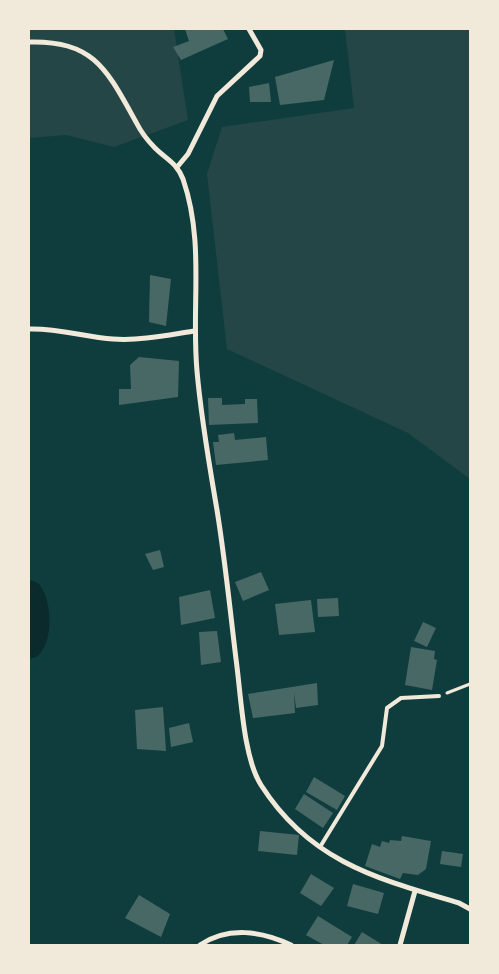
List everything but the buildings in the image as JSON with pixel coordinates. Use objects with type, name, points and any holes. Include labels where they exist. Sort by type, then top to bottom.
[{"type":"street","points":[[178,166],[188,154],[217,96],[260,56],[261,50],[249,29]]},
{"type":"street","points":[[29,42],[66,44],[82,51],[97,61],[143,135],[155,149],[178,166],[196,227],[197,259],[194,331],[205,450],[217,511],[251,762],[259,782],[271,799],[320,848],[334,858],[365,874],[415,891],[459,903],[470,909]]},
{"type":"street","points":[[29,329],[47,328],[113,339],[151,337],[194,331]]},
{"type":"street","points":[[400,945],[415,891]]},
{"type":"street","points":[[200,945],[217,935],[244,932],[274,938],[291,945]]},
{"type":"lane","points":[[320,848],[382,746],[387,708],[401,698],[439,696]]},
{"type":"path","points":[[439,696],[470,684]]},
{"type":"shaded area","points":[[29,29],[174,29],[188,120],[114,147],[66,135],[29,138]]},
{"type":"shaded area","points":[[345,29],[470,29],[470,479],[408,433],[227,349],[207,174],[222,127],[354,108]]},
{"type":"waterway","points":[[29,595],[35,620],[34,633],[29,644]]}]
